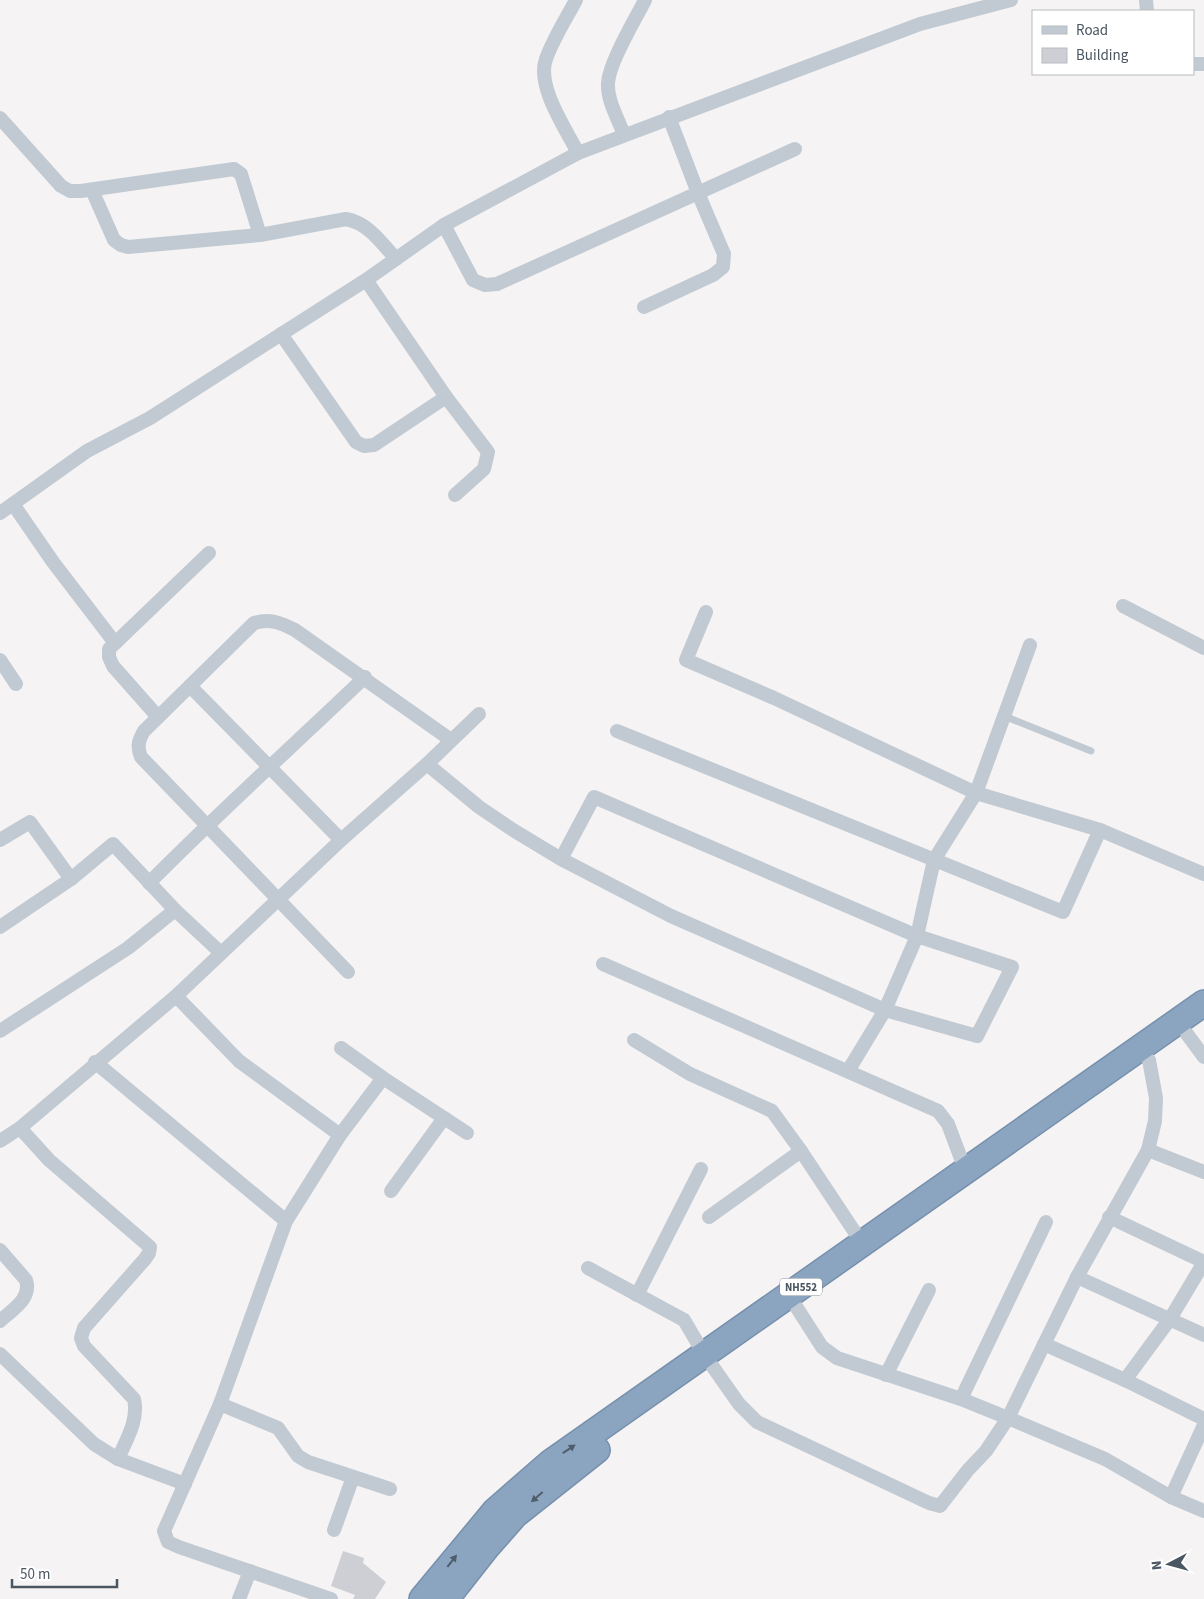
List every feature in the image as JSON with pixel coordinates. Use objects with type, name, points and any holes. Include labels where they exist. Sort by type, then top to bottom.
[{"type":"highway","name":"NH552","points":[[446,1599],[486,1548],[522,1509],[708,1361],[862,1243],[966,1172],[1204,1003]]},
{"type":"highway","name":"NH552","points":[[422,1599],[495,1511],[550,1463],[708,1361],[797,1308],[1195,1028]]},
{"type":"street","points":[[576,0],[545,60],[543,76],[547,90],[578,153]]},
{"type":"street","points":[[624,135],[610,100],[608,82],[614,64],[645,0]]},
{"type":"street","points":[[0,513],[87,450],[150,418],[366,280],[444,225],[578,153],[669,117],[920,24],[1011,0]]},
{"type":"street","points":[[644,307],[713,276],[723,268],[724,254],[669,117]]},
{"type":"street","points":[[0,118],[61,186],[70,191],[92,190],[234,169],[241,174],[260,235]]},
{"type":"street","points":[[444,225],[474,280],[485,285],[497,284],[795,149]]},
{"type":"street","points":[[92,190],[114,240],[128,247],[260,235],[329,221],[352,220],[358,221],[367,228],[396,259]]},
{"type":"street","points":[[366,280],[446,397],[488,452],[484,469],[455,495]]},
{"type":"street","points":[[281,334],[356,442],[364,446],[374,445],[446,397]]},
{"type":"street","points":[[13,504],[53,562],[115,643]]},
{"type":"street","points":[[158,717],[113,666],[109,658],[109,649],[209,553]]},
{"type":"street","points":[[1123,606],[1204,648]]},
{"type":"street","points":[[706,612],[686,660],[774,698],[976,793],[1100,830],[1204,874]]},
{"type":"street","points":[[348,972],[141,758],[137,748],[140,739],[144,731],[254,623],[264,620],[277,622],[295,630],[365,677],[451,740]]},
{"type":"street","points":[[848,1072],[885,1010],[917,936],[934,860],[976,793],[1030,645]]},
{"type":"street","points":[[0,660],[16,684]]},
{"type":"street","points":[[150,883],[206,826],[271,768],[365,677]]},
{"type":"street","points":[[190,686],[341,840]]},
{"type":"street","points":[[0,1141],[20,1128],[95,1062],[176,996],[341,840],[480,714]]},
{"type":"street","points":[[617,731],[1063,912],[1100,830]]},
{"type":"street","points":[[427,764],[479,807],[561,859],[671,916],[885,1010],[977,1036],[1012,967],[917,936],[594,797],[561,859]]},
{"type":"street","points":[[0,840],[30,822],[71,879]]},
{"type":"street","points":[[0,927],[71,879],[112,844],[175,910],[221,953]]},
{"type":"street","points":[[0,1031],[128,948],[175,910]]},
{"type":"street","points":[[603,964],[938,1111],[948,1124],[966,1172]]},
{"type":"street","points":[[176,996],[240,1061],[340,1135]]},
{"type":"street","points":[[1195,1028],[1204,1057]]},
{"type":"street","points":[[634,1040],[690,1074],[772,1111],[862,1243]]},
{"type":"street","points":[[341,1048],[382,1078],[467,1133]]},
{"type":"street","points":[[588,1268],[684,1320],[708,1361],[739,1404],[758,1422],[929,1503],[940,1506],[968,1470],[986,1451],[1008,1418],[1077,1277],[1148,1150],[1154,1121],[1156,1098],[1150,1060]]},
{"type":"street","points":[[95,1062],[286,1221]]},
{"type":"street","points":[[331,1599],[168,1542],[164,1531],[220,1404],[286,1221],[340,1135],[382,1078]]},
{"type":"street","points":[[391,1191],[444,1118]]},
{"type":"street","points":[[20,1128],[49,1160],[150,1247],[145,1259],[84,1328],[81,1338],[84,1346],[134,1399],[135,1419],[118,1459]]},
{"type":"street","points":[[1148,1150],[1204,1172]]},
{"type":"street","points":[[709,1217],[801,1151]]},
{"type":"street","points":[[637,1295],[702,1170]]},
{"type":"street","points":[[1110,1217],[1204,1262],[1170,1319],[1125,1380]]},
{"type":"street","points":[[961,1399],[1046,1222]]},
{"type":"street","points":[[0,1250],[26,1280],[28,1287],[27,1295],[19,1305],[0,1321]]},
{"type":"street","points":[[1077,1277],[1204,1335]]},
{"type":"street","points":[[886,1374],[929,1290]]},
{"type":"street","points":[[797,1308],[822,1347],[837,1358],[961,1399],[1008,1418],[1106,1460],[1171,1497],[1204,1511]]},
{"type":"street","points":[[1044,1344],[1125,1380],[1204,1419]]},
{"type":"street","points":[[0,1354],[94,1444],[118,1459],[185,1484]]},
{"type":"street","points":[[220,1404],[278,1428],[298,1456],[390,1489]]},
{"type":"street","points":[[1171,1497],[1204,1425]]},
{"type":"street","points":[[334,1530],[353,1477]]},
{"type":"street","points":[[239,1599],[250,1571]]},
{"type":"lane","points":[[1004,716],[1091,751]]},
{"type":"building","points":[[343,1551],[364,1558],[363,1563],[386,1582],[375,1599],[353,1599],[355,1595],[331,1586]]}]
